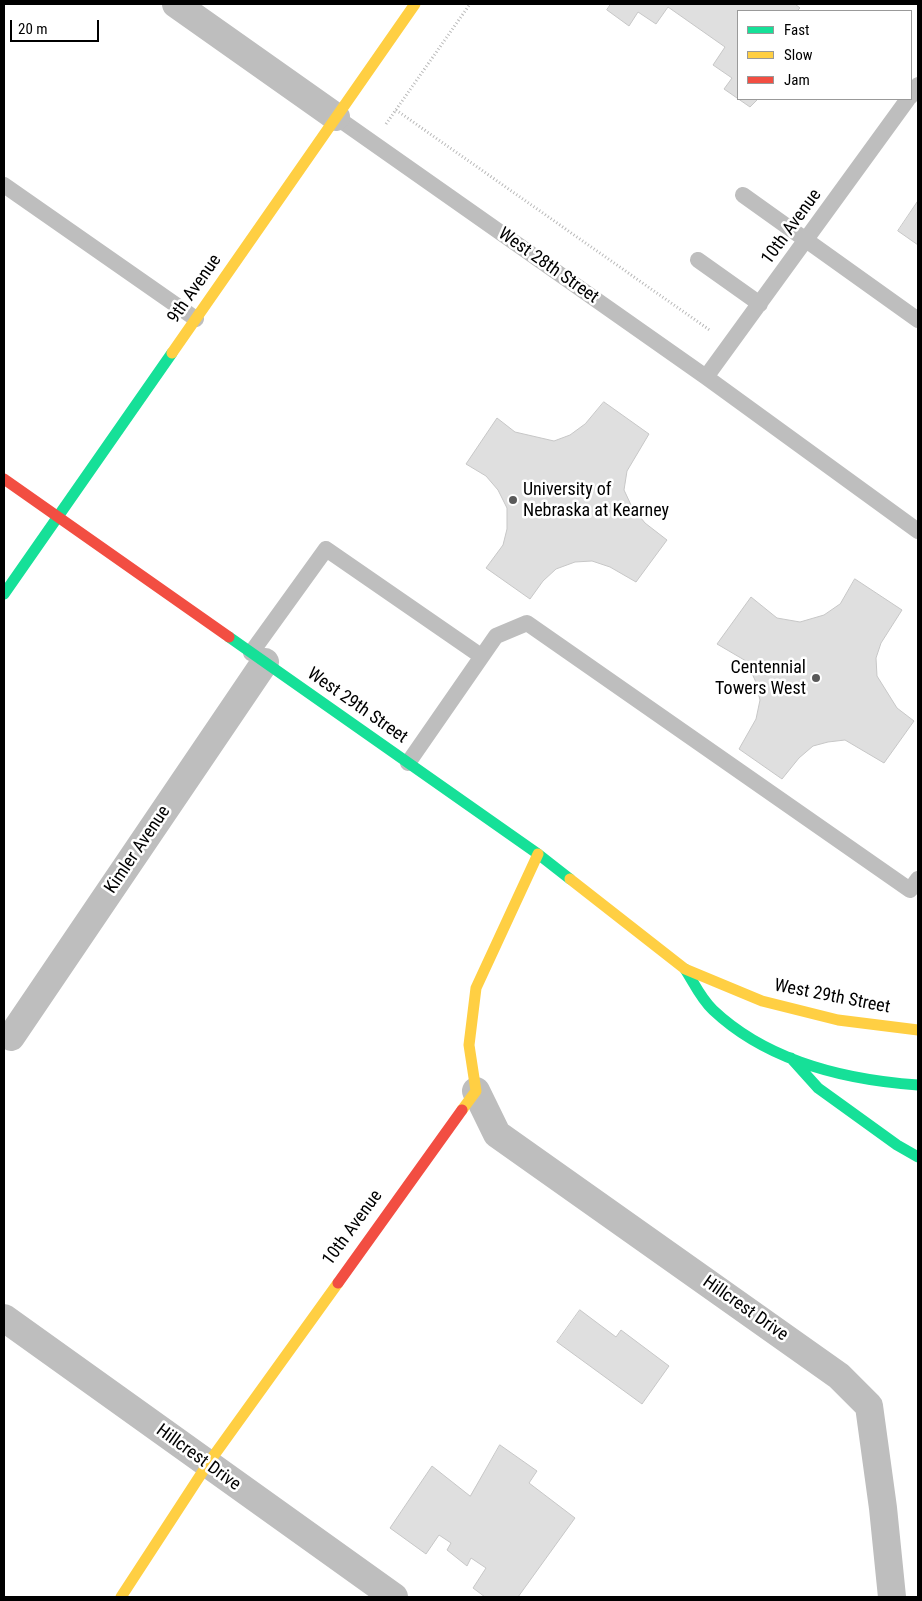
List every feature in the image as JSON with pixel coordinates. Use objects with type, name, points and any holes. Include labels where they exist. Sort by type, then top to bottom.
[{"type":"street","name":"West 28th Street","points":[[176,4],[336,117]]},
{"type":"street","name":"9th Avenue","points":[[4,594],[415,4]]},
{"type":"street","name":"West 29th Street","points":[[4,479],[538,854],[685,969],[762,1001],[838,1020],[918,1030]]},
{"type":"street","name":"Kimler Avenue","points":[[11,1037],[258,658]]},
{"type":"street","points":[[476,1091],[469,1045],[476,988],[538,854]]},
{"type":"street","name":"West 29th Street","points":[[685,969],[712,1009],[744,1035],[788,1055],[842,1074],[918,1085]]},
{"type":"street","points":[[788,1055],[818,1088],[897,1145],[918,1157]]},
{"type":"street","name":"10th Avenue","points":[[121,1597],[206,1465],[476,1091]]},
{"type":"street","name":"Hillcrest Drive","points":[[476,1091],[497,1134],[839,1376],[869,1406],[883,1508],[892,1597]]},
{"type":"street","name":"Hillcrest Drive","points":[[4,1318],[206,1465],[394,1597]]},
{"type":"lane","name":"10th Avenue","points":[[706,377],[807,241],[907,100]]},
{"type":"lane","name":"West 28th Street","points":[[336,117],[706,377],[918,531]]},
{"type":"lane","points":[[4,184],[196,319]]},
{"type":"lane","points":[[744,195],[918,320]]},
{"type":"lane","points":[[698,260],[760,304]]},
{"type":"lane","points":[[258,658],[300,584],[326,549],[481,656]]},
{"type":"lane","points":[[408,763],[496,636],[527,623],[914,885]]},
{"type":"path","points":[[372,142],[470,4]]},
{"type":"path","points":[[396,110],[717,335]]},
{"type":"building","points":[[611,4],[795,4],[800,8],[798,10],[737,10],[737,98],[724,89],[732,78],[713,65],[725,47],[668,7],[656,24],[638,12],[629,26],[607,10]]},
{"type":"building","points":[[740,100],[757,100],[750,107]]},
{"type":"building","points":[[918,201],[918,245],[898,231]]},
{"type":"building","points":[[604,402],[649,434],[627,471],[624,490],[632,507],[645,523],[667,540],[636,582],[610,567],[592,561],[575,562],[556,569],[543,581],[530,599],[486,568],[503,545],[507,529],[507,508],[498,490],[486,476],[466,464],[497,418],[515,432],[554,441],[570,435],[585,424]]},
{"type":"building","name":"Centennial Towers West","points":[[855,579],[902,610],[881,643],[876,658],[877,676],[897,708],[914,721],[884,763],[845,740],[828,742],[813,746],[799,758],[782,779],[739,749],[756,719],[760,700],[755,680],[746,661],[717,644],[751,597],[777,618],[800,622],[824,615],[840,604]]},
{"type":"building","points":[[580,1310],[616,1337],[621,1330],[669,1366],[642,1404],[557,1342]]},
{"type":"building","points":[[500,1445],[537,1471],[529,1483],[575,1518],[518,1597],[485,1597],[473,1588],[486,1568],[471,1558],[467,1566],[447,1550],[451,1543],[439,1535],[426,1554],[390,1528],[432,1466],[470,1496]]},
{"type":"traffic: fast","points":[[4,594],[172,353]]},
{"type":"traffic: fast","points":[[229,637],[538,854],[570,879]]},
{"type":"traffic: fast","points":[[685,969],[709,1006],[734,1028],[758,1043],[783,1055],[836,1073],[918,1085]]},
{"type":"traffic: fast","points":[[791,1058],[818,1088],[897,1145],[918,1157]]},
{"type":"traffic: slow","points":[[172,353],[415,4]]},
{"type":"traffic: slow","points":[[462,1110],[476,1091],[469,1045],[476,988],[538,854]]},
{"type":"traffic: slow","points":[[570,879],[685,969],[762,1001],[838,1020],[918,1030]]},
{"type":"traffic: slow","points":[[121,1597],[207,1465],[338,1283]]},
{"type":"traffic: jam","points":[[4,479],[229,637]]},
{"type":"traffic: jam","points":[[338,1283],[462,1110]]},
{"type":"place","name":"University of Nebraska at Kearney","points":[[513,500]]},
{"type":"place","name":"Centennial Towers West","points":[[816,678]]}]
